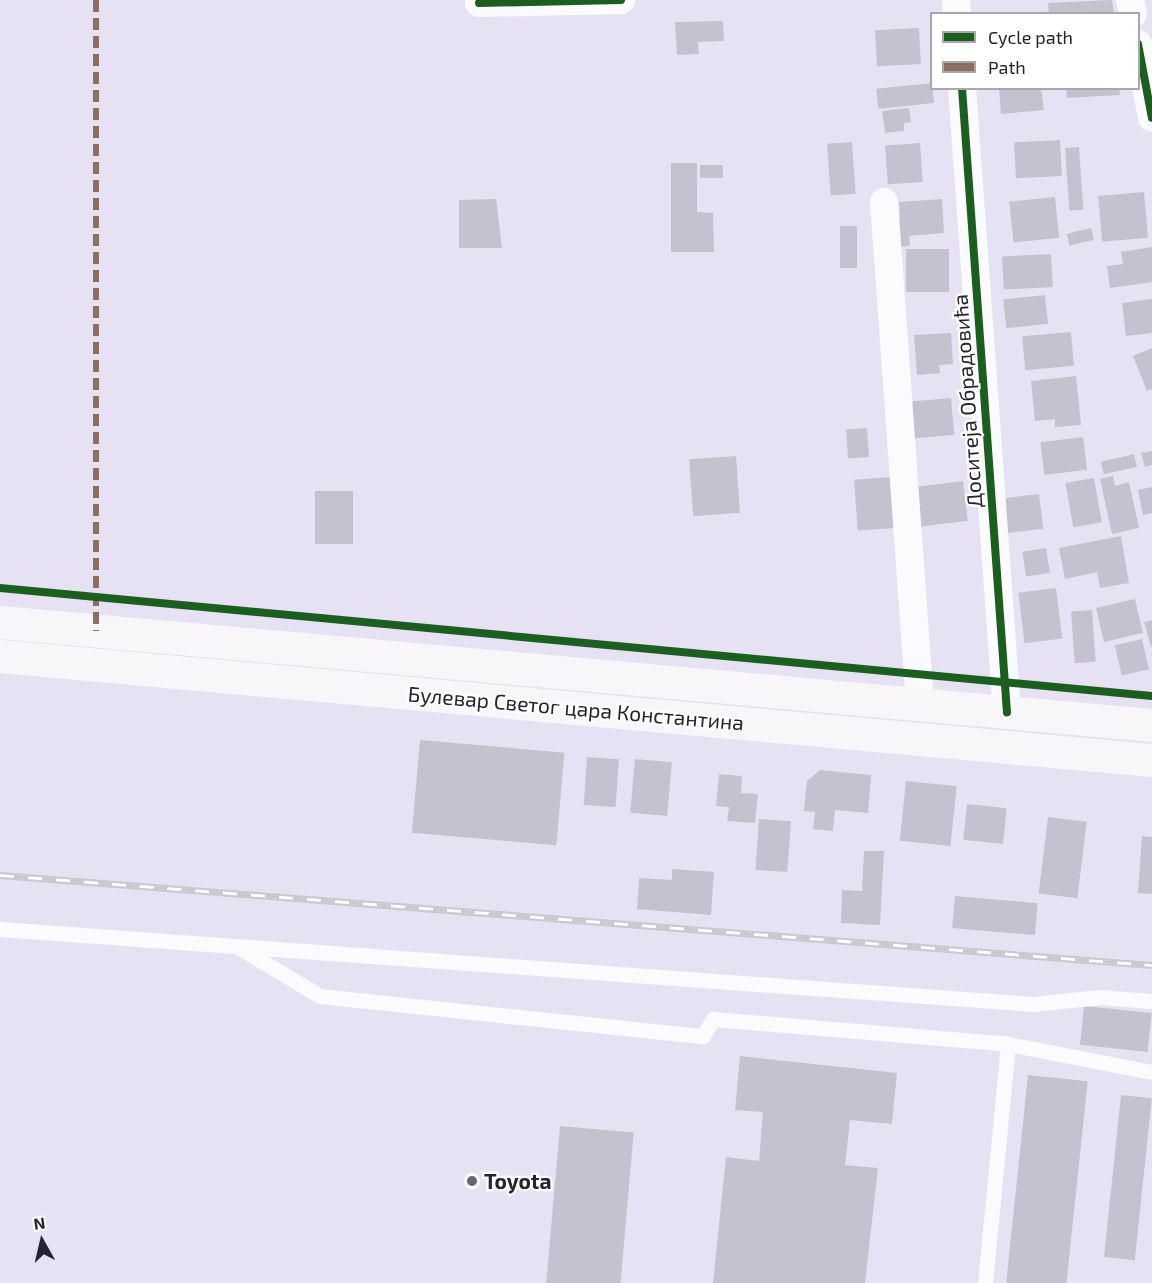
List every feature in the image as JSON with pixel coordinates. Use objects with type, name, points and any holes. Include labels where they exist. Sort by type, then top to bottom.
[{"type":"main road","name":"Булевар Светог цара Константина","points":[[0,622],[1152,725]]},
{"type":"main road","name":"Булевар Светог цара Константина","points":[[0,656],[1152,760]]},
{"type":"street","points":[[479,3],[621,0]]},
{"type":"street","points":[[1140,55],[1152,118]]},
{"type":"street","name":"Доситеја Обрадовића","points":[[962,90],[1008,712]]},
{"type":"street","points":[[884,202],[920,704]]},
{"type":"lane","points":[[0,929],[1033,1004],[1100,997],[1152,1001]]},
{"type":"lane","points":[[235,946],[320,996],[703,1036],[713,1019],[1008,1044],[1152,1072]]},
{"type":"lane","points":[[985,1283],[1008,1044]]},
{"type":"building","points":[[1112,0],[1114,12],[1049,12],[1048,3]]},
{"type":"building","points":[[723,21],[724,41],[698,42],[699,54],[677,55],[675,22]]},
{"type":"building","points":[[919,28],[921,64],[877,66],[875,30]]},
{"type":"building","points":[[930,83],[934,103],[878,109],[876,89]]},
{"type":"building","points":[[999,90],[1041,90],[1044,110],[1001,114]]},
{"type":"building","points":[[1066,90],[1119,90],[1120,95],[1067,98]]},
{"type":"building","points":[[909,108],[911,122],[904,123],[904,131],[885,133],[882,111]]},
{"type":"building","points":[[1060,140],[1062,176],[1016,178],[1014,142]]},
{"type":"building","points":[[852,142],[856,194],[831,196],[827,144]]},
{"type":"building","points":[[920,143],[923,182],[888,184],[885,145]]},
{"type":"building","points":[[1079,147],[1083,210],[1069,211],[1065,148]]},
{"type":"building","points":[[671,163],[697,163],[697,212],[713,213],[714,252],[671,252]]},
{"type":"building","points":[[700,165],[723,165],[723,178],[700,178]]},
{"type":"building","points":[[1144,192],[1148,238],[1102,242],[1098,196]]},
{"type":"building","points":[[1055,197],[1059,238],[1014,243],[1009,202]]},
{"type":"building","points":[[496,199],[502,248],[459,248],[459,200]]},
{"type":"building","points":[[942,199],[944,233],[909,236],[910,246],[894,247],[892,219],[900,218],[899,202]]},
{"type":"building","points":[[840,226],[857,226],[857,268],[840,268]]},
{"type":"building","points":[[1091,228],[1094,240],[1070,246],[1067,234]]},
{"type":"building","points":[[1152,247],[1152,282],[1110,288],[1107,266],[1123,264],[1121,252]]},
{"type":"building","points":[[906,249],[949,249],[949,292],[906,292]]},
{"type":"building","points":[[1051,254],[1053,287],[1004,290],[1002,257]]},
{"type":"building","points":[[1045,295],[1048,324],[1006,328],[1003,299]]},
{"type":"building","points":[[1152,299],[1152,333],[1126,336],[1122,303]]},
{"type":"building","points":[[1071,332],[1074,366],[1025,370],[1022,336]]},
{"type":"building","points":[[951,333],[953,364],[939,365],[940,373],[917,375],[914,335]]},
{"type":"building","points":[[1152,348],[1152,389],[1147,391],[1133,356]]},
{"type":"building","points":[[1076,376],[1081,425],[1055,427],[1055,419],[1035,421],[1031,381]]},
{"type":"building","points":[[951,398],[954,435],[910,439],[907,402]]},
{"type":"building","points":[[867,428],[869,457],[848,458],[846,429]]},
{"type":"building","points":[[1083,437],[1087,470],[1044,475],[1040,442]]},
{"type":"building","points":[[1152,451],[1152,465],[1145,467],[1141,453]]},
{"type":"building","points":[[1134,454],[1137,467],[1104,474],[1101,462]]},
{"type":"building","points":[[736,456],[740,513],[693,516],[689,459]]},
{"type":"building","points":[[1113,476],[1115,486],[1129,482],[1139,528],[1112,534],[1100,479]]},
{"type":"building","points":[[892,477],[896,528],[858,531],[854,480]]},
{"type":"building","points":[[1094,478],[1102,522],[1073,527],[1065,483]]},
{"type":"building","points":[[963,481],[968,521],[919,527],[914,487]]},
{"type":"building","points":[[1152,487],[1152,513],[1143,515],[1138,490]]},
{"type":"building","points":[[315,491],[353,491],[353,544],[315,544]]},
{"type":"building","points":[[1039,494],[1043,529],[1005,533],[1000,499]]},
{"type":"building","points":[[1121,536],[1129,583],[1100,588],[1097,572],[1065,579],[1059,548]]},
{"type":"building","points":[[1046,548],[1050,573],[1026,576],[1022,552]]},
{"type":"building","points":[[1056,588],[1062,639],[1024,643],[1018,593]]},
{"type":"building","points":[[1135,599],[1143,633],[1104,642],[1096,608]]},
{"type":"building","points":[[1092,610],[1096,662],[1075,663],[1071,611]]},
{"type":"building","points":[[1152,620],[1152,647],[1151,647],[1144,622]]},
{"type":"building","points":[[1142,639],[1149,669],[1122,676],[1115,645]]},
{"type":"building","points":[[420,740],[564,753],[556,845],[412,833]]},
{"type":"building","points":[[587,757],[619,759],[616,807],[584,805]]},
{"type":"building","points":[[635,759],[672,762],[667,816],[630,813]]},
{"type":"building","points":[[820,770],[871,775],[868,813],[835,810],[833,831],[813,829],[815,812],[804,811],[807,781]]},
{"type":"building","points":[[719,774],[742,776],[741,793],[758,794],[755,823],[727,821],[729,807],[716,806]]},
{"type":"building","points":[[906,781],[957,786],[950,846],[900,841]]},
{"type":"building","points":[[967,804],[1007,808],[1003,844],[963,840]]},
{"type":"building","points":[[1048,817],[1087,822],[1077,898],[1039,893]]},
{"type":"building","points":[[759,819],[791,821],[787,872],[755,870]]},
{"type":"building","points":[[1142,836],[1152,837],[1152,894],[1138,893]]},
{"type":"building","points":[[864,851],[884,851],[880,925],[841,923],[842,890],[862,891]]},
{"type":"building","points":[[672,869],[714,872],[711,915],[637,909],[639,878],[672,880]]},
{"type":"building","points":[[955,896],[1038,903],[1035,935],[952,928]]},
{"type":"building","points":[[1084,1006],[1152,1013],[1148,1052],[1080,1045]]},
{"type":"building","points":[[740,1056],[897,1073],[892,1124],[850,1120],[845,1165],[878,1168],[865,1283],[713,1283],[726,1157],[759,1161],[763,1112],[735,1110]]},
{"type":"building","points":[[1028,1075],[1088,1081],[1066,1283],[1006,1283]]},
{"type":"building","points":[[1121,1095],[1152,1098],[1135,1260],[1104,1257]]},
{"type":"building","points":[[560,1126],[634,1132],[621,1283],[546,1283]]},
{"type":"railway","points":[[0,875],[1152,965]]},
{"type":"marked path","points":[[96,0],[96,631]]},
{"type":"cycle path","points":[[479,3],[621,0]]},
{"type":"cycle path","points":[[1140,55],[1152,118]]},
{"type":"cycle path","points":[[962,90],[1007,712]]},
{"type":"cycle path","points":[[0,588],[1152,696]]},
{"type":"place","name":"Toyota","points":[[472,1181]]}]
